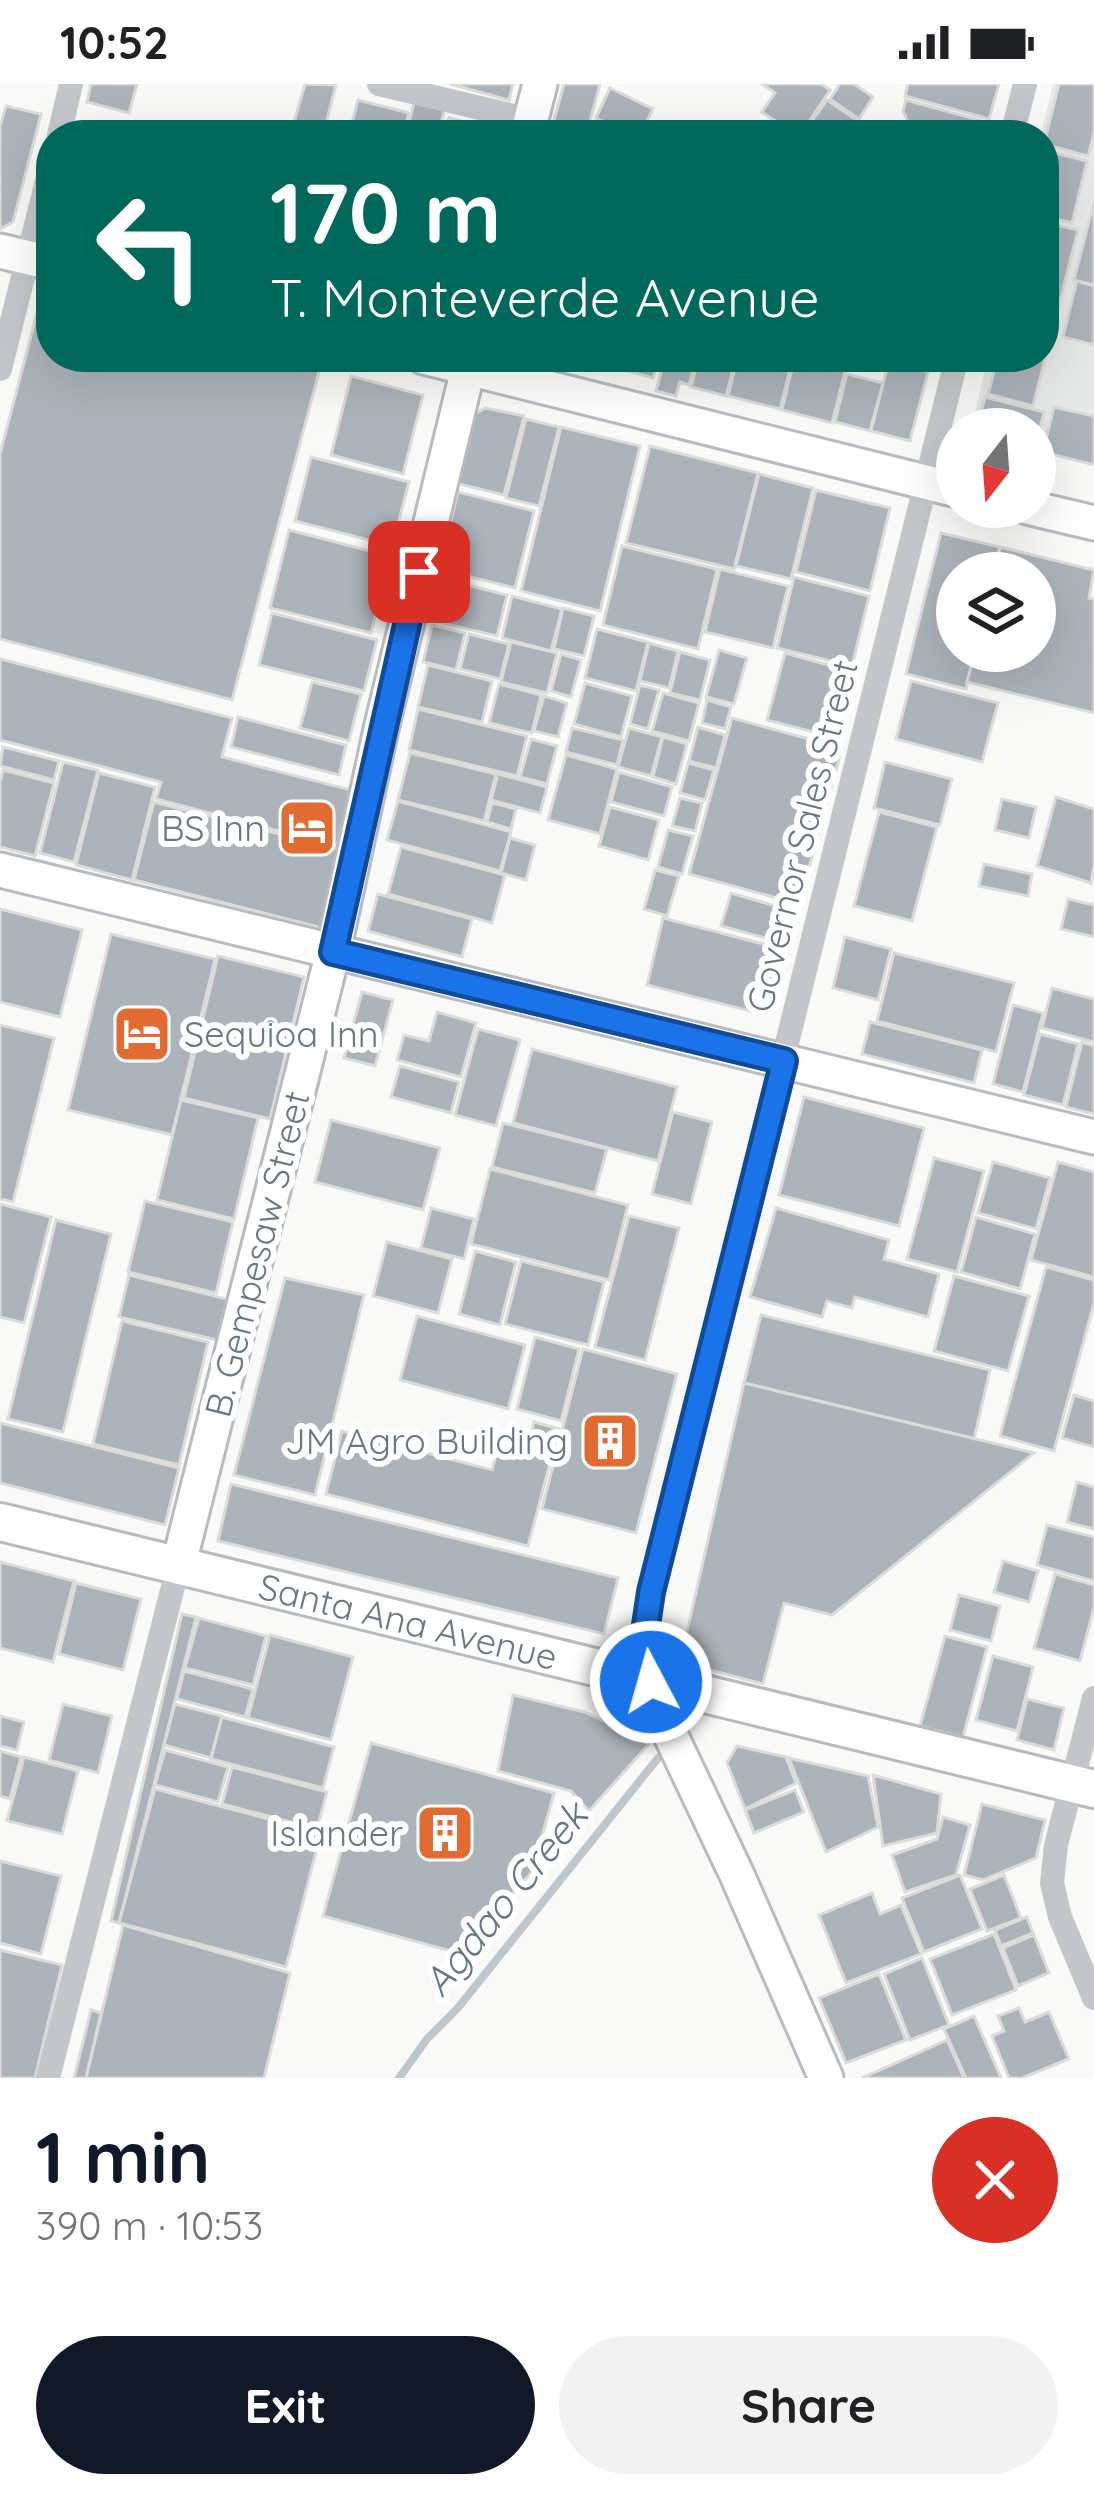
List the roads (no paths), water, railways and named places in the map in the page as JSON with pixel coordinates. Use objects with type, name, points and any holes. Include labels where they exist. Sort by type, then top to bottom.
[{"type":"main road","name":"Santa Ana Avenue","points":[[0,1522],[1083,1787]]},
{"type":"street","points":[[62,120],[71,84]]},
{"type":"street","points":[[379,84],[502,120]]},
{"type":"street","points":[[531,120],[540,84]]},
{"type":"street","points":[[1016,120],[1025,84]]},
{"type":"street","points":[[0,369],[36,220]]},
{"type":"street","name":"B. Gempesaw Street","points":[[48,2078],[333,952],[382,725],[468,372]]},
{"type":"street","points":[[504,372],[936,485]]},
{"type":"street","name":"Governor Sales Street","points":[[951,408],[955,372]]},
{"type":"street","name":"Governor Sales Street","points":[[651,1682],[643,1645],[651,1592],[784,1061],[936,504]]},
{"type":"street","points":[[1056,514],[1094,523]]},
{"type":"street","points":[[0,870],[1094,1137]]},
{"type":"street","points":[[651,1682],[670,1736],[826,2078]]},
{"type":"street","points":[[1094,1698],[1083,1787],[1056,1845],[1052,1883],[1060,1916],[1094,1998]]},
{"type":"waterway","name":"Agdao Creek","points":[[399,2078],[658,1758]]},
{"type":"place","name":"BS Inn","points":[[307,828]]},
{"type":"place","name":"Sequioa Inn","points":[[142,1034]]},
{"type":"place","name":"JM Agro Building","points":[[610,1441]]},
{"type":"place","name":"Islander","points":[[445,1833]]}]
